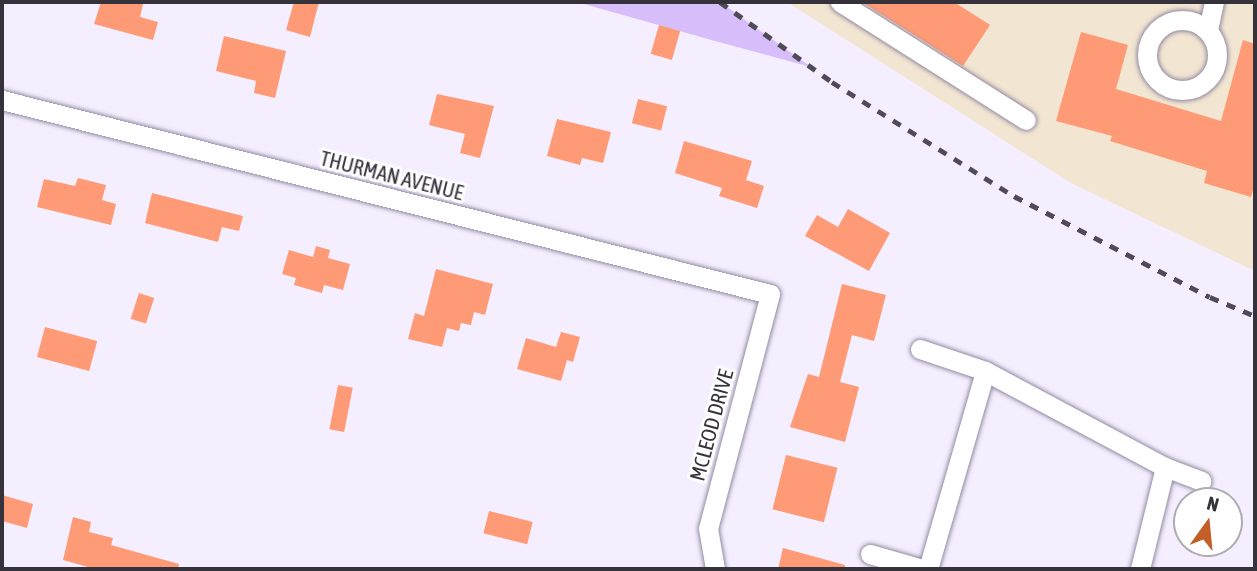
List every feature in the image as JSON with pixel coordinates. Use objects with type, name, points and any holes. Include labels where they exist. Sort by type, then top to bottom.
[{"type":"street","points":[[840,2],[1026,120]]},
{"type":"street","points":[[1208,30],[1214,2]]},
{"type":"street","points":[[1179,11],[1188,21],[1208,30],[1215,43],[1217,55],[1210,77],[1190,90],[1166,87],[1151,71],[1148,50],[1158,31],[1179,11]]},
{"type":"street","name":"THURMAN AVENUE","points":[[2,100],[770,294]]},
{"type":"street","name":"MCLEOD DRIVE","points":[[715,569],[708,527],[770,294]]},
{"type":"street","points":[[920,349],[985,371],[1165,467],[1201,481]]},
{"type":"street","points":[[928,569],[985,371]]},
{"type":"street","points":[[1140,569],[1165,467]]},
{"type":"street","points":[[870,554],[922,569]]},
{"type":"shaded area","points":[[577,2],[720,2],[811,67],[715,41]]},
{"type":"shaded area","points":[[787,2],[1255,2],[1255,271],[1071,183]]},
{"type":"building","points":[[101,2],[143,4],[140,17],[158,22],[153,40],[94,24]]},
{"type":"building","points":[[294,2],[319,2],[310,37],[286,30]]},
{"type":"building","points":[[862,2],[954,2],[990,25],[963,66]]},
{"type":"building","points":[[659,25],[680,31],[672,60],[651,54]]},
{"type":"building","points":[[1081,32],[1128,45],[1116,89],[1221,121],[1243,40],[1255,44],[1255,183],[1251,197],[1204,183],[1207,171],[1110,141],[1112,136],[1056,121]]},
{"type":"building","points":[[224,36],[286,51],[275,98],[254,93],[256,81],[216,71]]},
{"type":"building","points":[[437,94],[494,106],[480,158],[460,153],[465,134],[429,125]]},
{"type":"building","points":[[638,99],[667,106],[661,131],[632,123]]},
{"type":"building","points":[[557,119],[611,132],[603,163],[582,158],[580,165],[547,156]]},
{"type":"building","points":[[684,141],[752,161],[746,180],[764,186],[757,208],[719,196],[722,188],[675,173]]},
{"type":"building","points":[[78,178],[106,185],[102,200],[116,204],[111,225],[37,207],[44,179],[75,186]]},
{"type":"building","points":[[152,193],[243,216],[239,231],[222,227],[218,242],[145,223]]},
{"type":"building","points":[[848,209],[890,233],[869,271],[805,236],[817,215],[838,227]]},
{"type":"building","points":[[316,246],[330,250],[328,258],[350,264],[343,290],[324,285],[322,293],[294,285],[296,278],[282,274],[289,250],[313,257]]},
{"type":"building","points":[[436,269],[493,284],[485,315],[474,312],[471,325],[461,323],[459,331],[447,328],[442,347],[408,339],[415,313],[424,316]]},
{"type":"building","points":[[842,284],[886,295],[874,341],[852,335],[840,382],[859,387],[845,442],[790,427],[808,374],[819,377]]},
{"type":"building","points":[[139,293],[154,298],[146,324],[131,319]]},
{"type":"building","points":[[45,327],[97,341],[89,371],[37,357]]},
{"type":"building","points":[[561,332],[580,337],[573,362],[567,360],[561,381],[517,369],[526,338],[556,347]]},
{"type":"building","points":[[338,385],[353,388],[344,432],[329,429]]},
{"type":"building","points":[[786,455],[837,468],[824,522],[772,509]]},
{"type":"building","points":[[2,495],[33,504],[27,528],[2,521]]},
{"type":"building","points":[[489,511],[533,522],[527,544],[483,533]]},
{"type":"building","points":[[73,517],[91,522],[89,532],[113,538],[111,545],[179,564],[178,569],[95,569],[63,560]]},
{"type":"building","points":[[783,548],[845,565],[845,569],[778,569]]},
{"type":"railway","points":[[720,2],[832,82],[1014,196],[1210,297],[1255,316]]}]
